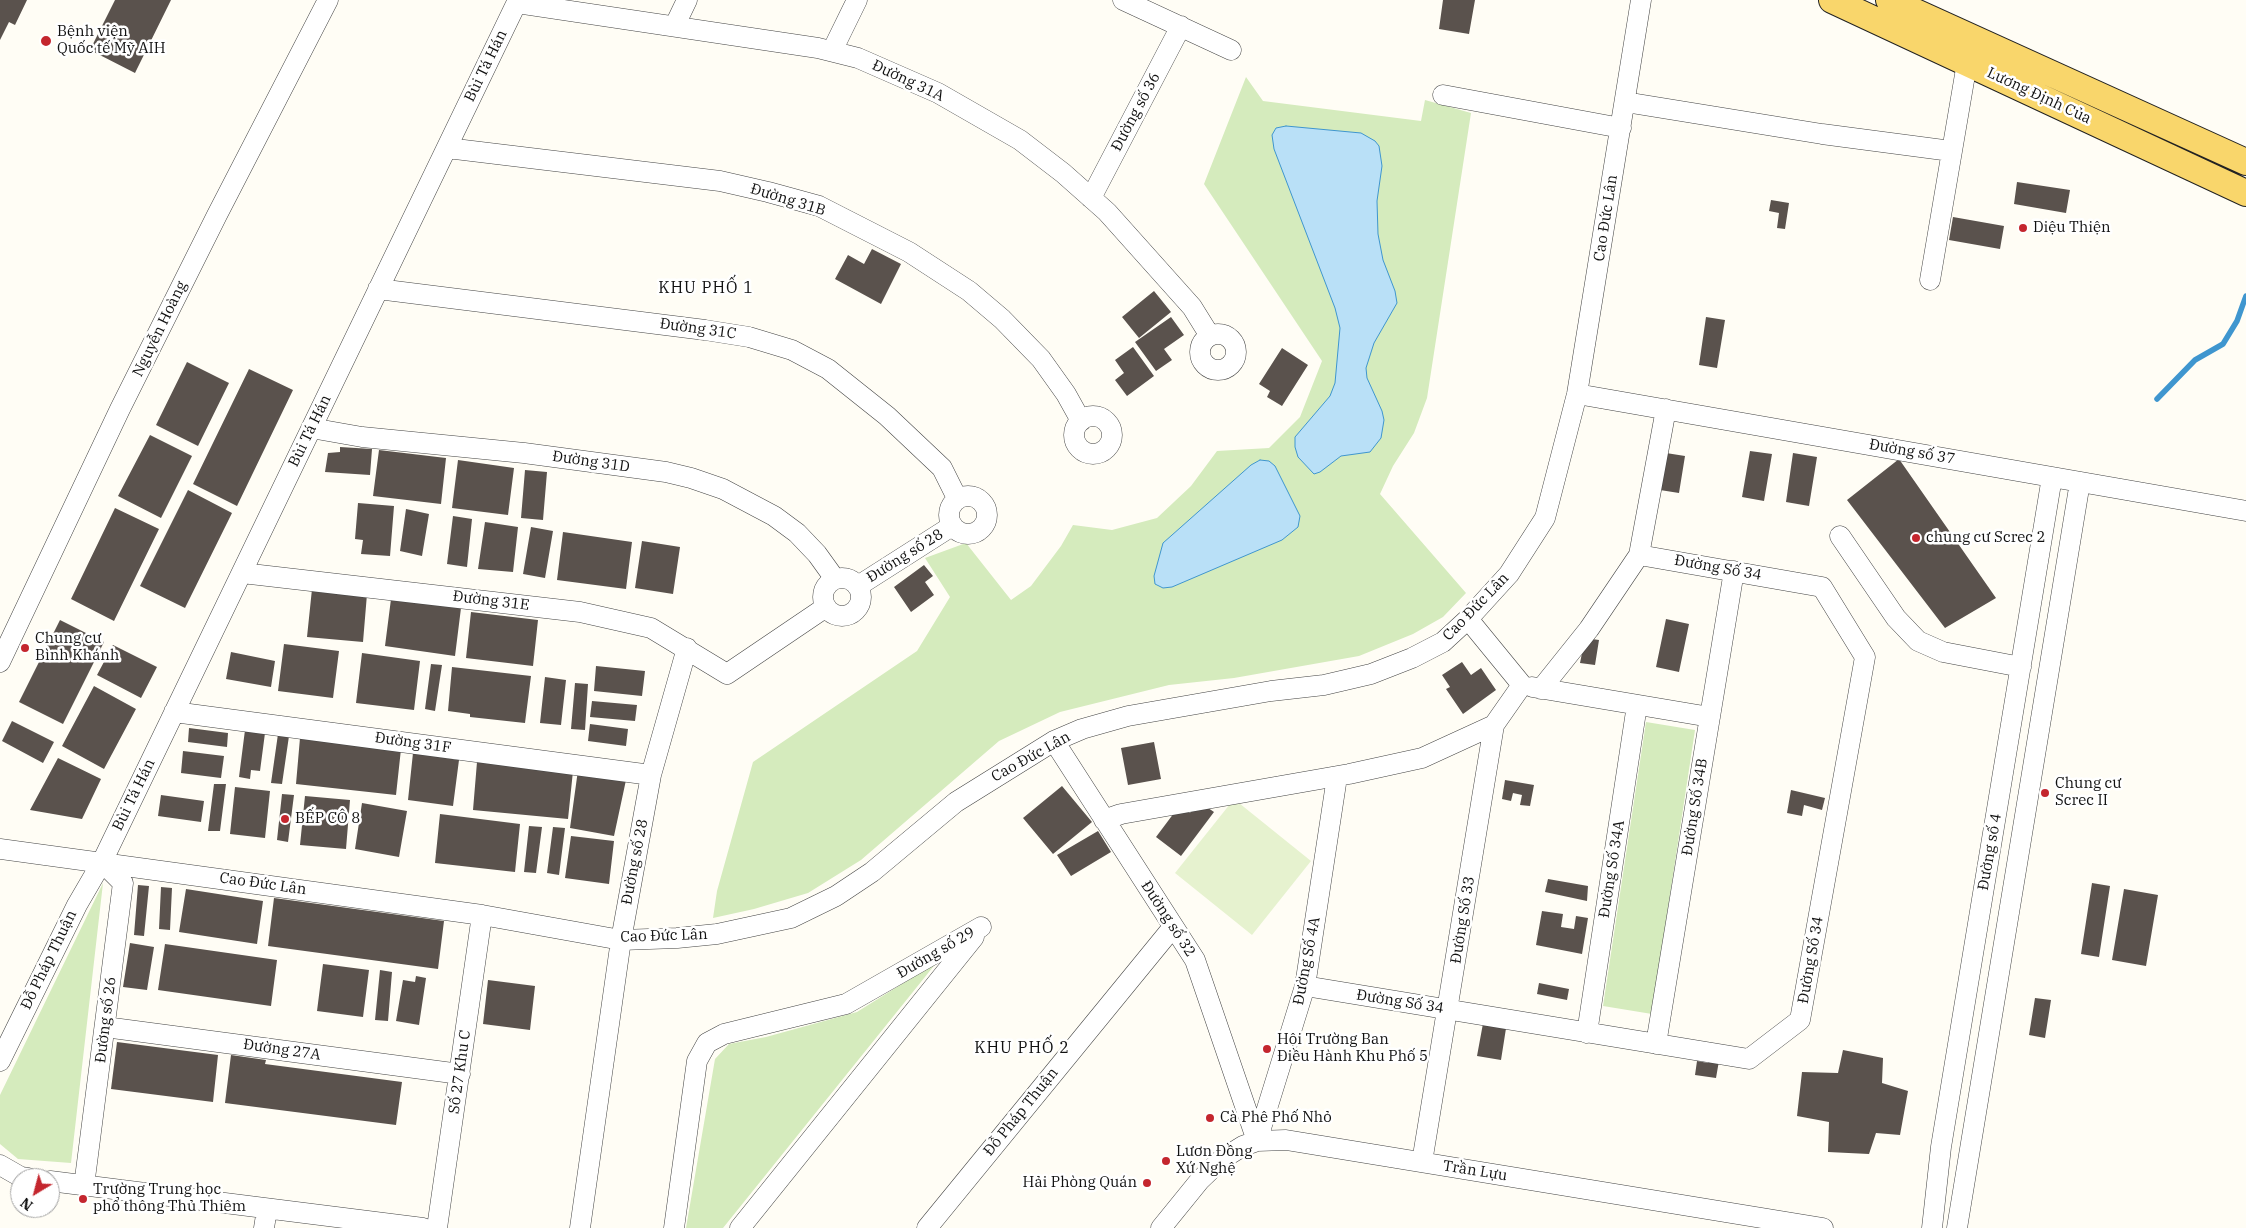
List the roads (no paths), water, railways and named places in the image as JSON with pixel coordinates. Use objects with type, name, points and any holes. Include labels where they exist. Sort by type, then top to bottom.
[{"type":"main road","name":"Lương Định Của","points":[[1832,0],[2246,193]]},
{"type":"main road","name":"Lương Định Của","points":[[1889,0],[2246,162]]},
{"type":"street","name":"Nguyễn Hoàng","points":[[0,662],[120,409],[328,0]]},
{"type":"street","points":[[675,25],[687,0]]},
{"type":"street","points":[[832,51],[857,0]]},
{"type":"street","points":[[1123,0],[1231,50]]},
{"type":"street","name":"Cao Đức Lân","points":[[0,849],[482,916],[620,940],[677,938],[717,934],[791,918],[836,896],[865,877],[956,802],[1054,741],[1082,729],[1128,716],[1272,691],[1324,685],[1371,674],[1412,658],[1443,642],[1468,620],[1509,574],[1545,518],[1577,394],[1641,0]]},
{"type":"street","name":"Đường 31A","points":[[517,2],[770,39],[832,51],[858,58],[938,93],[1020,140],[1107,212],[1192,307],[1210,336]]},
{"type":"street","name":"Bùi Tá Hán","points":[[102,862],[517,2]]},
{"type":"street","name":"Đường số 36","points":[[1090,198],[1180,26]]},
{"type":"street","points":[[1930,280],[1950,151],[1967,63]]},
{"type":"street","points":[[1442,95],[1621,128]]},
{"type":"street","points":[[1625,102],[1822,134],[1950,151]]},
{"type":"street","name":"Đường 31B","points":[[447,148],[720,181],[819,206],[909,252],[969,291],[1002,319],[1040,359],[1066,394],[1081,421]]},
{"type":"street","name":"Đường 31C","points":[[378,289],[705,330],[749,337],[792,350],[828,368],[887,416],[942,468],[957,498]]},
{"type":"street","name":"Đường số 37","points":[[1577,394],[2246,511]]},
{"type":"street","points":[[1541,689],[1589,629],[1639,555],[1666,409]]},
{"type":"street","name":"Đường 31D","points":[[311,428],[362,437],[524,453],[666,472],[691,478],[723,489],[774,516],[797,533],[817,554],[835,579]]},
{"type":"street","name":"Đường số 4","points":[[1932,1228],[1941,1147],[2052,477]]},
{"type":"street","name":"Đường số 4","points":[[1957,1228],[2080,482]]},
{"type":"street","points":[[970,495],[976,497],[985,506],[987,518],[981,530],[975,533],[962,534],[952,526],[949,520],[949,508],[957,498],[970,495]]},
{"type":"street","name":"Đường số 28","points":[[858,586],[952,526]]},
{"type":"street","points":[[1840,536],[1896,618],[1918,641],[1943,652],[2021,667]]},
{"type":"street","name":"Đường Số 34","points":[[1306,986],[1749,1059],[1800,1020],[1865,657],[1822,587],[1639,555]]},
{"type":"street","name":"Đường Số 34B","points":[[1656,1044],[1734,571]]},
{"type":"street","name":"Đường 31E","points":[[242,573],[580,612],[651,628],[687,648],[727,674],[826,607]]},
{"type":"street","points":[[847,578],[858,586],[861,598],[853,612],[847,615],[836,614],[826,607],[824,594],[829,583],[835,579],[847,578]]},
{"type":"street","points":[[1468,620],[1522,686],[1710,717]]},
{"type":"street","name":"Đường số 28","points":[[580,1228],[620,940],[651,775],[687,648]]},
{"type":"street","name":"Đường Số 33","points":[[1422,1162],[1494,725],[1522,686]]},
{"type":"street","name":"Đường Số 34A","points":[[1587,1033],[1637,705]]},
{"type":"street","name":"Đường 31F","points":[[174,712],[651,775]]},
{"type":"street","points":[[1104,820],[1121,814],[1337,777],[1422,758],[1494,725]]},
{"type":"street","name":"Đường số 32","points":[[1054,741],[1195,960],[1257,1141]]},
{"type":"street","name":"Đường Số 4A","points":[[1257,1141],[1306,986],[1337,777]]},
{"type":"street","name":"Đường số 26","points":[[84,1186],[123,884],[102,862]]},
{"type":"street","name":"Đỗ Pháp Thuận","points":[[0,1061],[77,904],[102,862]]},
{"type":"street","name":"Số 27 Khu C","points":[[437,1228],[482,916]]},
{"type":"street","name":"Đỗ Pháp Thuận","points":[[927,1228],[1173,927]]},
{"type":"street","name":"Đường số 29","points":[[674,1228],[697,1061],[707,1043],[724,1034],[846,1004],[981,928],[740,1228]]},
{"type":"street","name":"Đường 27A","points":[[105,1027],[460,1074]]},
{"type":"street","name":"Trần Lựu","points":[[1161,1228],[1211,1169],[1233,1152],[1257,1141],[1286,1140],[1823,1228]]},
{"type":"street","points":[[60,1183],[266,1218],[423,1228]]},
{"type":"water","points":[[1286,126],[1361,133],[1375,141],[1379,146],[1382,166],[1377,201],[1378,234],[1383,260],[1395,291],[1397,303],[1374,343],[1366,368],[1367,378],[1382,411],[1384,420],[1381,438],[1370,452],[1341,456],[1320,472],[1314,474],[1298,457],[1295,437],[1330,396],[1335,383],[1340,328],[1335,308],[1274,149],[1272,135],[1276,128]]},
{"type":"water","points":[[1260,460],[1269,461],[1275,466],[1300,516],[1298,527],[1282,540],[1172,587],[1163,588],[1155,584],[1154,576],[1163,543],[1251,465]]},
{"type":"waterway","points":[[2157,399],[2195,360],[2223,344],[2237,321],[2246,296]]},
{"type":"place","name":"Bệnh viện Quốc tế Mỹ AIH","points":[[46,41]]},
{"type":"place","name":"Diệu Thiện","points":[[2023,228]]},
{"type":"place","name":"chung cư Screc 2","points":[[1916,538]]},
{"type":"place","name":"Chung cư Bình Khánh","points":[[25,648]]},
{"type":"place","name":"Chung cư Screc II","points":[[2045,793]]},
{"type":"place","name":"BẾP CÔ 8","points":[[285,819]]},
{"type":"place","name":"Hội Trường Ban Điều Hành Khu Phố 5","points":[[1267,1049]]},
{"type":"place","name":"Cà Phê Phố Nhỏ","points":[[1210,1118]]},
{"type":"place","name":"Lươn Đồng Xứ Nghệ","points":[[1166,1161]]},
{"type":"place","name":"Hải Phòng Quán","points":[[1147,1183]]},
{"type":"place","name":"Trường Trung học phổ thông Thủ Thiêm","points":[[83,1199]]},
{"type":"district","name":"KHU PHỐ 1","points":[[706,288]]},
{"type":"district","name":"KHU PHỐ 2","points":[[1022,1048]]}]
